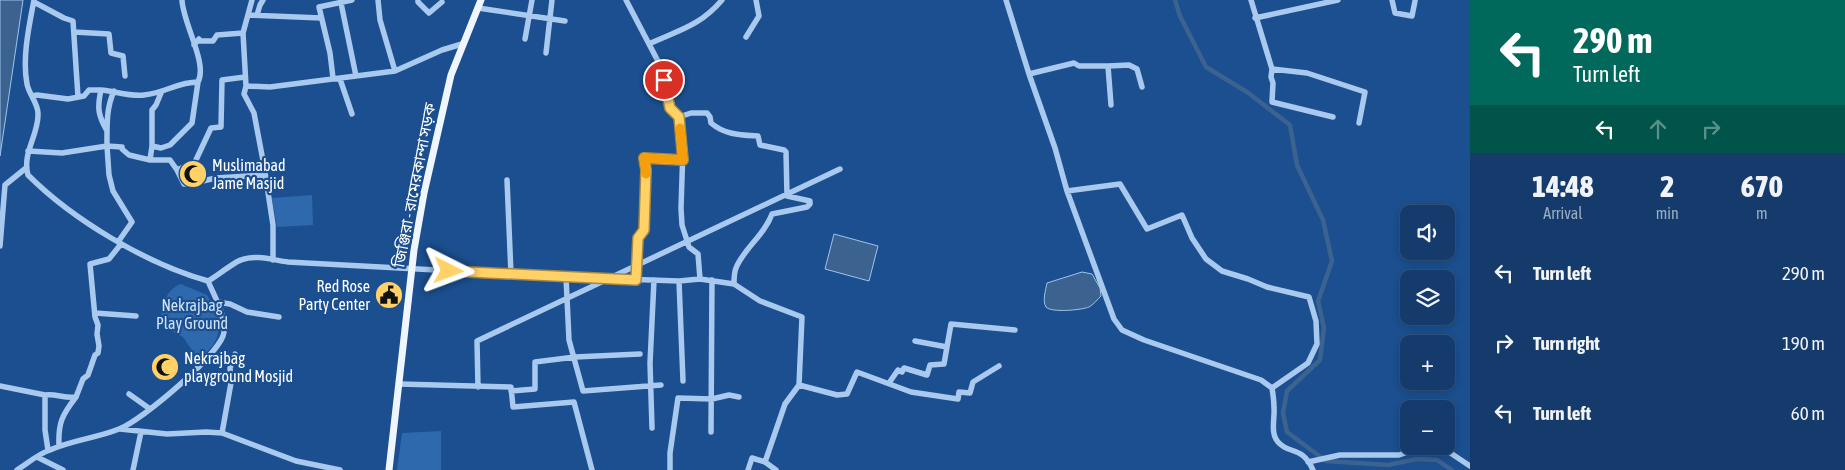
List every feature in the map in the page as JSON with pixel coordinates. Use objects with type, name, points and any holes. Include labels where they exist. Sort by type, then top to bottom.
[{"type":"main road","name":"জিঞ্জিরা - রামেরকান্দা সড়ক","points":[[389,470],[412,269],[424,193],[450,75],[481,0]]},
{"type":"street","points":[[152,146],[161,148],[170,145],[192,122],[200,78],[200,57],[187,26],[182,0]]},
{"type":"street","points":[[252,0],[244,33],[246,86],[244,94],[254,113],[273,224],[274,260]]},
{"type":"street","points":[[256,15],[263,0]]},
{"type":"street","points":[[340,79],[333,78],[330,53],[319,6],[352,0]]},
{"type":"street","points":[[378,0],[380,20],[395,71]]},
{"type":"street","points":[[418,0],[429,12],[442,2]]},
{"type":"street","points":[[526,39],[532,0]]},
{"type":"street","points":[[546,52],[552,0]]},
{"type":"street","points":[[626,0],[661,67],[670,108],[679,117],[683,160],[682,224],[688,247],[698,254],[700,279]]},
{"type":"street","points":[[650,44],[692,26],[710,14],[722,0]]},
{"type":"street","points":[[746,37],[759,16],[756,0]]},
{"type":"street","points":[[1006,0],[1055,148],[1067,191],[1114,319],[1122,330],[1144,340],[1261,380],[1272,388],[1274,431],[1277,442],[1284,447],[1302,453],[1310,461],[1313,470]]},
{"type":"street","points":[[1251,0],[1272,68],[1270,77],[1273,83],[1272,102],[1332,117]]},
{"type":"street","points":[[1256,18],[1338,0]]},
{"type":"street","points":[[1392,0],[1395,13],[1412,16],[1415,1]]},
{"type":"street","points":[[17,470],[48,450],[120,429],[150,409],[194,370],[221,341],[224,333],[223,314],[209,284],[160,263],[97,230],[28,175],[26,168],[28,151],[38,114],[32,96],[28,92],[26,81],[26,49],[34,1],[73,21],[78,98]]},
{"type":"street","points":[[341,3],[356,76]]},
{"type":"street","points":[[478,8],[565,21]]},
{"type":"street","points":[[248,15],[321,18]]},
{"type":"street","points":[[74,32],[109,34],[111,53],[123,56],[125,76]]},
{"type":"street","points":[[194,45],[199,39],[200,41],[213,41],[217,36],[244,33]]},
{"type":"street","points":[[246,86],[270,87],[395,71],[433,53],[462,44]]},
{"type":"street","points":[[1029,74],[1074,63],[1078,66],[1129,65],[1137,68],[1142,87]]},
{"type":"street","points":[[1108,66],[1111,104]]},
{"type":"street","points":[[1272,68],[1307,72],[1365,92],[1359,124]]},
{"type":"street","points":[[176,170],[195,162],[211,128],[221,127],[222,80],[245,77]]},
{"type":"street","points":[[340,79],[352,114]]},
{"type":"street","points":[[32,96],[68,99],[86,95],[89,90],[100,90],[142,96],[162,92],[184,82],[198,82]]},
{"type":"street","points":[[100,90],[98,108],[101,120],[108,131]]},
{"type":"street","points":[[59,446],[58,434],[64,413],[76,398],[99,351],[100,342],[97,334],[98,325],[90,264],[109,259],[132,222],[113,191],[109,176],[107,146],[110,100],[114,91]]},
{"type":"street","points":[[150,160],[152,110],[162,92]]},
{"type":"street","points":[[679,117],[691,113],[708,113],[711,123],[717,128],[736,135],[758,136],[760,145],[784,150],[787,157],[787,196],[810,200],[810,204],[807,207],[772,214],[768,226],[736,268],[734,284]]},
{"type":"street","points":[[28,151],[62,153],[107,146],[122,147],[129,155],[150,160],[170,160],[184,184],[216,178],[264,175]]},
{"type":"street","points":[[636,280],[638,238],[644,230],[646,170],[644,158],[683,160]]},
{"type":"street","points":[[0,246],[5,186],[26,168]]},
{"type":"street","points":[[478,387],[477,341],[840,169]]},
{"type":"street","points":[[507,180],[511,274]]},
{"type":"street","points":[[1067,191],[1120,184],[1147,229],[1182,215],[1192,238],[1206,259],[1222,271],[1267,287],[1308,297],[1316,321],[1317,344],[1308,364],[1272,388]]},
{"type":"street","points":[[209,284],[240,260],[260,257],[274,260],[566,278],[680,281],[700,279],[734,284],[760,301],[802,318],[799,384],[785,404],[766,462]]},
{"type":"street","points":[[566,278],[569,340],[583,391],[661,385]]},
{"type":"street","points":[[652,428],[650,386],[654,280]]},
{"type":"street","points":[[711,432],[712,280]]},
{"type":"street","points":[[680,281],[683,381]]},
{"type":"street","points":[[218,302],[230,304],[247,312],[279,317]]},
{"type":"street","points":[[95,313],[136,316]]},
{"type":"street","points":[[889,383],[898,370],[902,372],[904,368],[926,376],[930,365],[944,364],[951,324],[1015,330]]},
{"type":"street","points":[[915,341],[947,346]]},
{"type":"street","points":[[222,433],[231,383],[230,368],[234,354]]},
{"type":"street","points":[[512,391],[535,389],[535,362],[575,357],[640,354]]},
{"type":"street","points":[[799,384],[837,395],[847,394],[857,372],[911,392],[958,400],[959,392],[970,392],[972,382],[999,366]]},
{"type":"street","points":[[399,384],[511,387],[513,407],[574,402],[592,470]]},
{"type":"street","points":[[0,386],[45,395],[76,398]]},
{"type":"street","points":[[129,394],[150,409]]},
{"type":"street","points":[[45,395],[45,430],[48,450]]},
{"type":"street","points":[[670,470],[670,453],[678,398],[712,399],[729,395],[738,397]]},
{"type":"street","points":[[120,429],[167,434],[222,433],[296,461],[340,470]]},
{"type":"street","points":[[133,470],[141,432]]},
{"type":"street","points":[[1310,461],[1334,456],[1400,455]]},
{"type":"street","points":[[1454,455],[1470,466]]},
{"type":"street","points":[[36,457],[63,470]]},
{"type":"street","points":[[748,470],[752,458],[766,462],[776,470]]},
{"type":"green space","points":[[312,195],[313,225],[277,227],[272,198]]},
{"type":"green space","name":"Nekrajbag Play Ground","points":[[181,284],[207,295],[221,318],[215,342],[198,359],[183,337],[162,326],[161,314],[164,301],[171,290]]},
{"type":"green space","points":[[441,431],[441,470],[397,470],[402,433]]},
{"type":"shaded area","points":[[0,0],[23,0],[0,156]]},
{"type":"shaded area","points":[[834,234],[878,246],[869,281],[825,269]]},
{"type":"shaded area","points":[[1082,272],[1092,274],[1100,288],[1101,296],[1095,302],[1089,307],[1074,310],[1054,310],[1046,307],[1044,298],[1047,283]]},
{"type":"waterway","points":[[1175,0],[1180,16],[1206,67],[1247,92],[1290,125],[1297,165],[1323,220],[1332,261],[1318,301],[1324,328],[1320,360],[1287,391],[1283,413],[1287,432],[1326,461],[1388,465],[1417,459],[1437,460],[1452,470]]},
{"type":"slow traffic","points":[[646,174],[644,158],[683,160],[680,128]]},
{"type":"place","name":"Muslimabad Jame Masjid","points":[[193,174]]},
{"type":"place","name":"Red Rose Party Center","points":[[389,295]]},
{"type":"place","name":"Nekrajbag playground Mosjid","points":[[165,367]]},
{"type":"route","points":[[449,271],[636,280],[638,238],[644,230],[646,170],[644,158],[683,160],[679,117],[670,108],[664,80]]}]
